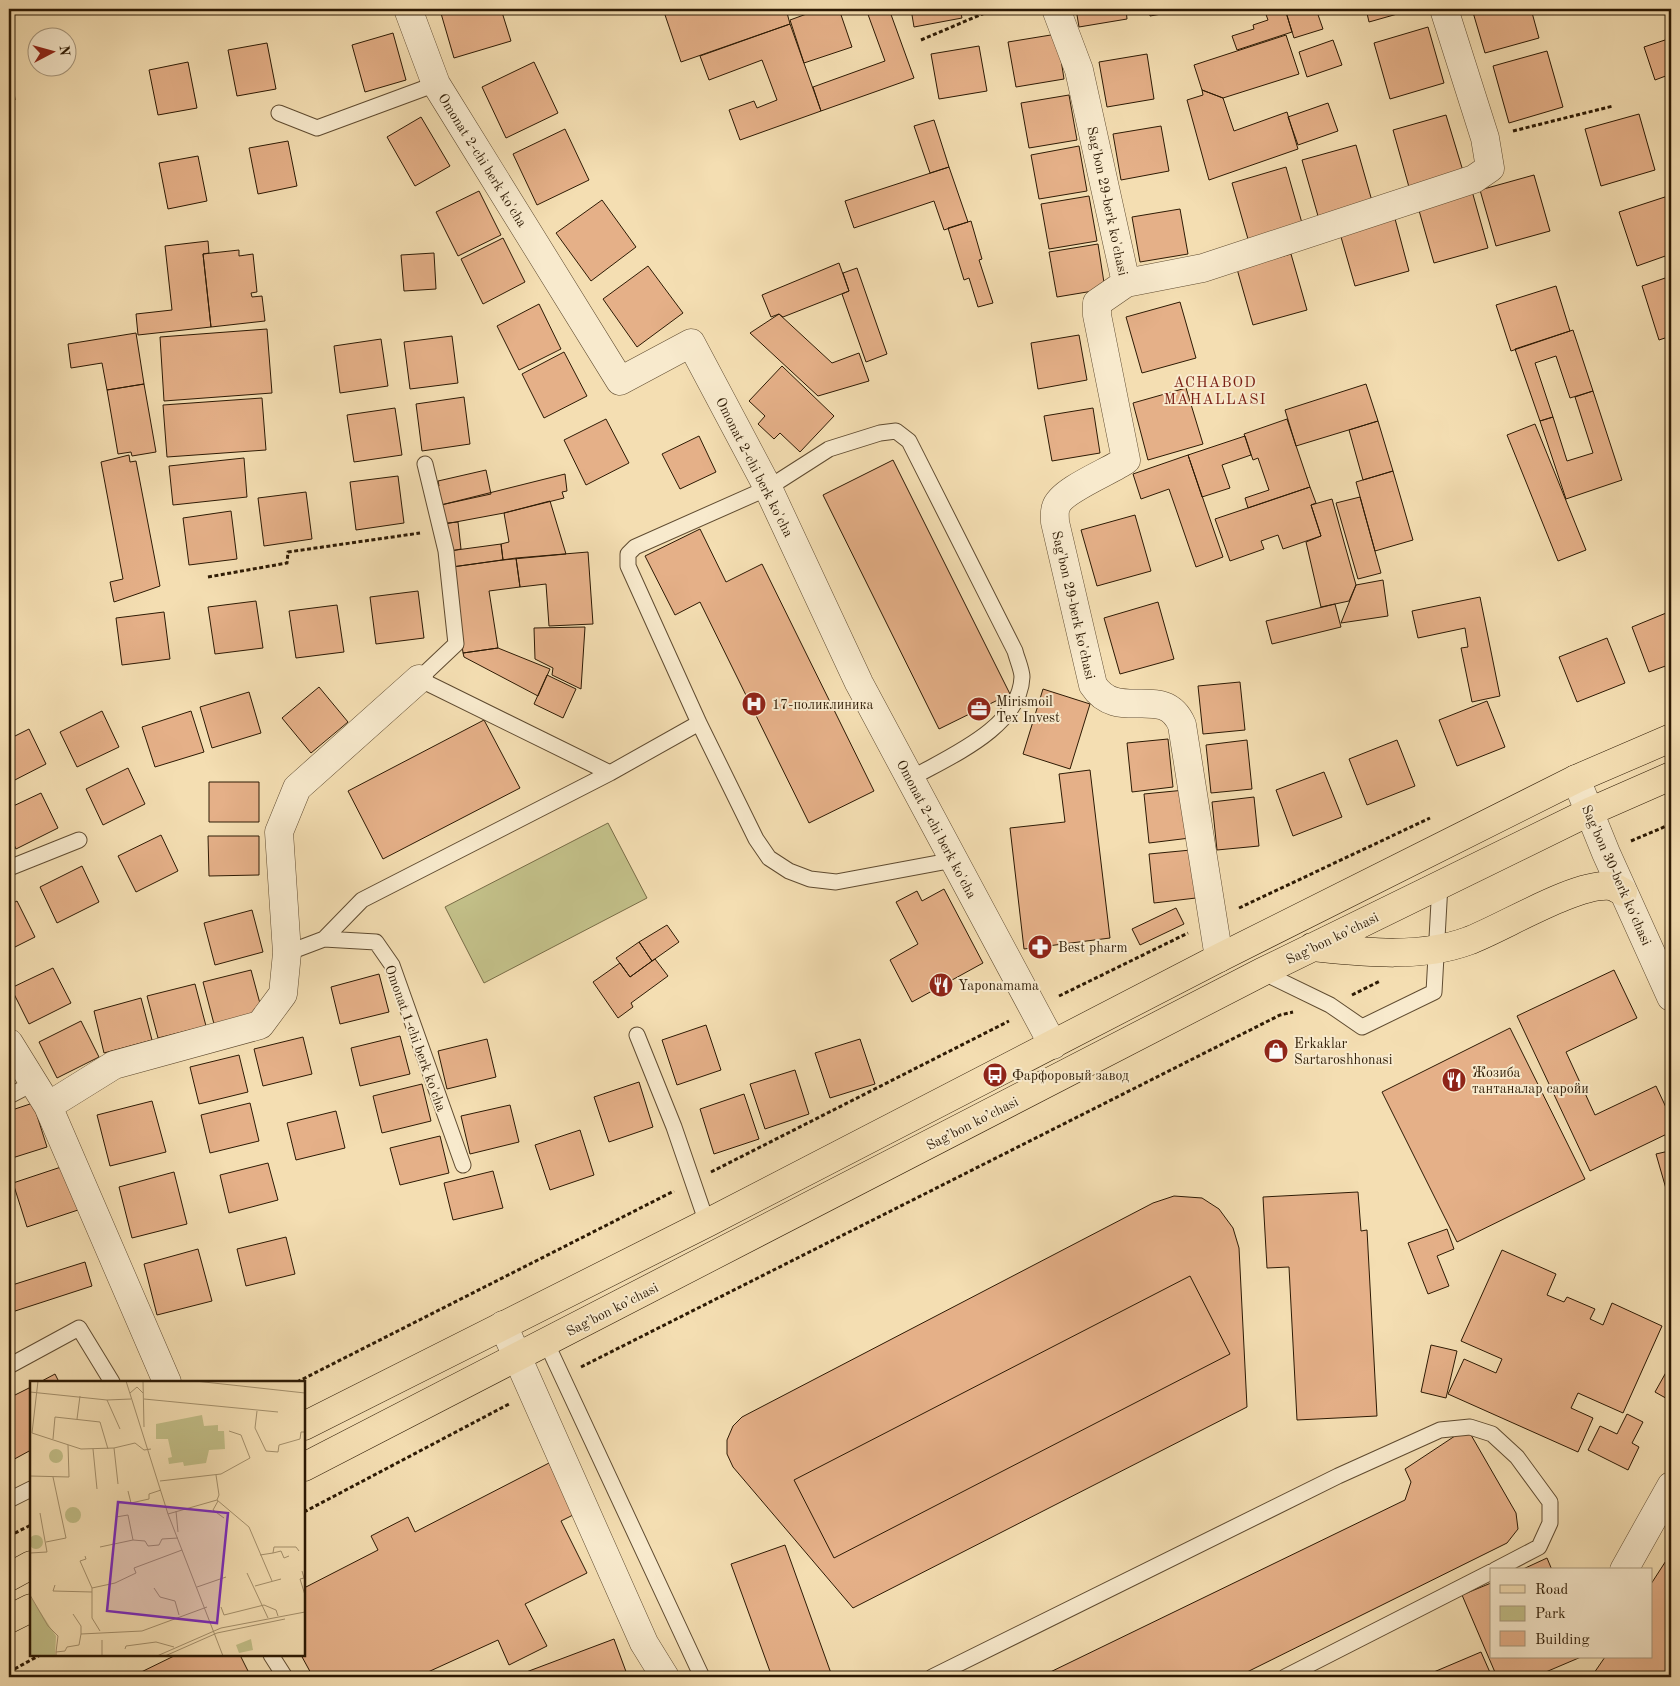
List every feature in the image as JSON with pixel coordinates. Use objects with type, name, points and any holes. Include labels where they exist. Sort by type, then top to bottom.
[{"type":"main road","points":[[305,1425],[707,1223],[1219,958],[1576,779],[1671,738]]},
{"type":"main road","name":"Sag’bon ko’chasi","points":[[305,1466],[1262,972],[1589,812],[1671,776]]},
{"type":"main road","points":[[1312,947],[1388,954],[1437,948],[1466,942],[1578,892],[1611,886],[1623,892]]},
{"type":"main road","points":[[9,1577],[30,1566]]},
{"type":"main road","points":[[9,1619],[30,1608]]},
{"type":"street","name":"Omonat 2-chi berk ko'cha","points":[[408,9],[436,84],[620,380],[691,343],[768,488],[859,683],[1053,1045]]},
{"type":"street","name":"Sag'bon 29-berk ko'chasi","points":[[1056,9],[1079,70],[1126,283],[1097,303],[1096,315],[1126,460],[1064,495],[1056,506],[1055,522],[1093,685],[1100,696],[1112,702],[1165,705],[1177,713],[1182,725],[1219,958]]},
{"type":"street","points":[[1126,283],[1203,268],[1474,179],[1490,168],[1486,138],[1444,9]]},
{"type":"street","points":[[48,1106],[114,1064],[260,1025],[283,994],[287,953],[279,832],[297,788],[419,679]]},
{"type":"street","name":"Sag'bon 30-berk ko'chasi","points":[[1576,779],[1606,853],[1671,997]]},
{"type":"street","points":[[9,1043],[48,1106],[167,1381]]},
{"type":"street","points":[[503,1325],[534,1390],[644,1643],[665,1677]]},
{"type":"street","points":[[1625,1568],[1671,1486]]},
{"type":"lane","points":[[279,113],[317,128],[436,84]]},
{"type":"lane","points":[[910,779],[990,732],[1013,708],[1022,677],[1015,651],[909,441],[896,431],[880,433],[829,449],[768,488],[635,546],[628,554],[628,566],[699,722],[756,839],[769,858],[789,871],[810,879],[836,882],[954,860]]},
{"type":"lane","points":[[425,464],[446,551],[456,644],[419,679],[610,773]]},
{"type":"lane","points":[[324,939],[362,900],[610,773],[699,722]]},
{"type":"lane","points":[[9,868],[79,840]]},
{"type":"lane","points":[[1262,972],[1330,1004],[1362,1027],[1434,992],[1440,884]]},
{"type":"lane","name":"Omonat 1-chi berk ko'cha","points":[[287,953],[324,939],[376,942],[392,965],[463,1165]]},
{"type":"lane","points":[[637,1035],[674,1127],[707,1223]]},
{"type":"lane","points":[[9,1096],[34,1082]]},
{"type":"lane","points":[[9,1366],[79,1328],[111,1381]]},
{"type":"lane","points":[[546,1342],[702,1677]]},
{"type":"lane","points":[[932,1677],[1338,1476],[1440,1430],[1470,1427],[1492,1434],[1517,1457],[1550,1502],[1550,1523],[1539,1547],[1499,1568]]},
{"type":"lane","points":[[9,1500],[30,1490]]},
{"type":"lane","points":[[1285,1677],[1490,1573]]},
{"type":"lane","points":[[272,1656],[285,1677]]},
{"type":"path","points":[[921,40],[994,9]]},
{"type":"path","points":[[1486,138],[1613,106]]},
{"type":"path","points":[[208,577],[286,563],[288,552],[441,530]]},
{"type":"path","points":[[299,1381],[1033,1009],[1213,920],[1436,815]]},
{"type":"path","points":[[1606,853],[1671,824]]},
{"type":"path","points":[[563,1376],[1280,1015],[1330,1004],[1382,980]]},
{"type":"path","points":[[305,1511],[534,1390]]},
{"type":"path","points":[[9,1536],[30,1526]]},
{"type":"path","points":[[9,1672],[38,1656]]},
{"type":"green space","points":[[608,823],[647,898],[484,983],[445,907]]},
{"type":"building","points":[[501,9],[511,41],[454,58],[440,10]]},
{"type":"building","points":[[663,9],[786,9],[790,24],[681,62]]},
{"type":"building","points":[[810,9],[839,9],[852,47],[804,63],[790,20],[812,12]]},
{"type":"building","points":[[866,9],[889,9],[914,78],[821,111],[813,87],[885,61]]},
{"type":"building","points":[[911,9],[960,9],[962,18],[914,27]]},
{"type":"building","points":[[1076,9],[1126,9],[1127,19],[1079,27]]},
{"type":"building","points":[[1149,9],[1190,9],[1150,16]]},
{"type":"building","points":[[1264,9],[1285,9],[1292,32],[1237,50],[1232,36],[1254,29],[1253,25],[1268,20]]},
{"type":"building","points":[[1285,9],[1316,9],[1323,29],[1294,38]]},
{"type":"building","points":[[1366,9],[1415,9],[1369,22]]},
{"type":"building","points":[[1472,9],[1531,9],[1539,38],[1485,53]]},
{"type":"building","points":[[790,24],[821,111],[740,140],[729,110],[754,101],[757,108],[777,100],[762,60],[709,80],[700,56]]},
{"type":"building","points":[[1428,27],[1444,83],[1390,99],[1374,43]]},
{"type":"building","points":[[393,33],[406,80],[365,92],[352,45]]},
{"type":"building","points":[[1057,34],[1064,79],[1016,87],[1008,42]]},
{"type":"building","points":[[1286,35],[1299,74],[1223,98],[1202,90],[1194,65]]},
{"type":"building","points":[[1671,38],[1671,74],[1655,80],[1644,47]]},
{"type":"building","points":[[1333,40],[1342,65],[1307,77],[1299,52]]},
{"type":"building","points":[[267,43],[276,89],[237,96],[228,50]]},
{"type":"building","points":[[979,46],[987,91],[939,99],[931,54]]},
{"type":"building","points":[[1547,51],[1563,107],[1509,123],[1493,66]]},
{"type":"building","points":[[9,53],[15,100],[9,101]]},
{"type":"building","points":[[1147,54],[1154,99],[1107,107],[1099,62]]},
{"type":"building","points":[[188,62],[197,108],[158,115],[149,70]]},
{"type":"building","points":[[534,62],[558,113],[506,138],[482,87]]},
{"type":"building","points":[[1202,90],[1223,98],[1234,131],[1287,112],[1298,149],[1209,180],[1187,100],[1203,95]]},
{"type":"building","points":[[1069,95],[1077,140],[1029,148],[1021,103]]},
{"type":"building","points":[[1328,103],[1338,131],[1298,145],[1288,117]]},
{"type":"building","points":[[1639,114],[1655,170],[1601,186],[1585,129]]},
{"type":"building","points":[[1446,115],[1463,171],[1409,187],[1393,130]]},
{"type":"building","points":[[421,117],[450,166],[415,186],[387,137]]},
{"type":"building","points":[[934,120],[949,167],[930,173],[914,126]]},
{"type":"building","points":[[1161,126],[1169,171],[1121,180],[1113,134]]},
{"type":"building","points":[[565,129],[589,180],[537,205],[513,154]]},
{"type":"building","points":[[288,141],[297,186],[258,194],[249,148]]},
{"type":"building","points":[[1356,145],[1372,201],[1318,216],[1302,160]]},
{"type":"building","points":[[1079,146],[1087,191],[1039,199],[1031,155]]},
{"type":"building","points":[[198,156],[207,201],[168,209],[159,163]]},
{"type":"building","points":[[949,167],[968,222],[944,230],[934,201],[854,228],[845,201]]},
{"type":"building","points":[[1286,167],[1302,223],[1248,239],[1232,183]]},
{"type":"building","points":[[1534,175],[1550,231],[1496,246],[1480,190]]},
{"type":"building","points":[[479,191],[501,235],[458,256],[436,212]]},
{"type":"building","points":[[1472,191],[1488,248],[1434,263],[1418,207]]},
{"type":"building","points":[[1671,195],[1671,254],[1637,266],[1619,212]]},
{"type":"building","points":[[1089,196],[1097,241],[1049,249],[1041,204]]},
{"type":"building","points":[[602,200],[636,247],[591,281],[556,233]]},
{"type":"building","points":[[1180,209],[1188,254],[1140,262],[1132,217]]},
{"type":"building","points":[[1394,215],[1409,271],[1355,286],[1339,230]]},
{"type":"building","points":[[971,221],[982,259],[979,260],[993,303],[978,307],[969,278],[964,280],[948,228]]},
{"type":"building","points":[[503,238],[525,282],[483,304],[461,259]]},
{"type":"building","points":[[208,241],[209,253],[203,254],[211,327],[138,335],[136,314],[172,310],[165,246]]},
{"type":"building","points":[[1098,244],[1105,289],[1057,297],[1049,252]]},
{"type":"building","points":[[239,250],[239,256],[253,254],[257,292],[251,293],[252,297],[262,296],[265,321],[211,327],[203,254]]},
{"type":"building","points":[[434,253],[436,289],[404,291],[401,255]]},
{"type":"building","points":[[1291,254],[1307,310],[1253,325],[1237,269]]},
{"type":"building","points":[[839,263],[849,291],[783,317],[779,314],[771,317],[762,295]]},
{"type":"building","points":[[648,266],[683,313],[637,347],[603,299]]},
{"type":"building","points":[[857,268],[887,354],[866,362],[842,294],[849,291],[843,273]]},
{"type":"building","points":[[1671,276],[1671,336],[1659,340],[1642,286]]},
{"type":"building","points":[[1556,286],[1570,331],[1511,351],[1496,305]]},
{"type":"building","points":[[1180,302],[1196,358],[1142,373],[1126,317]]},
{"type":"building","points":[[539,304],[561,349],[519,370],[497,326]]},
{"type":"building","points":[[779,314],[832,363],[859,353],[869,381],[818,396],[750,333]]},
{"type":"building","points":[[267,329],[272,393],[164,401],[160,337]]},
{"type":"building","points":[[1573,330],[1593,391],[1570,398],[1556,356],[1535,363],[1553,417],[1540,421],[1515,349]]},
{"type":"building","points":[[136,333],[144,384],[107,390],[102,363],[71,368],[68,344]]},
{"type":"building","points":[[1079,335],[1087,380],[1038,389],[1031,343]]},
{"type":"building","points":[[452,336],[458,383],[410,389],[404,342]]},
{"type":"building","points":[[381,339],[388,386],[340,393],[334,346]]},
{"type":"building","points":[[564,352],[587,396],[544,418],[522,374]]},
{"type":"building","points":[[782,366],[834,416],[800,452],[780,433],[774,439],[758,424],[765,416],[749,401]]},
{"type":"building","points":[[144,384],[156,452],[132,456],[131,452],[118,454],[107,390]]},
{"type":"building","points":[[1366,384],[1378,421],[1296,446],[1285,410]]},
{"type":"building","points":[[1186,388],[1203,444],[1148,460],[1133,403]]},
{"type":"building","points":[[1593,391],[1622,480],[1566,499],[1540,421],[1553,417],[1567,461],[1593,453],[1575,397]]},
{"type":"building","points":[[464,397],[470,444],[422,451],[416,404]]},
{"type":"building","points":[[262,398],[266,450],[167,457],[163,405]]},
{"type":"building","points":[[395,408],[402,455],[354,462],[347,415]]},
{"type":"building","points":[[1093,408],[1100,453],[1052,461],[1044,416]]},
{"type":"building","points":[[606,419],[629,463],[586,485],[564,440]]},
{"type":"building","points":[[1287,419],[1310,487],[1248,508],[1245,498],[1269,490],[1258,458],[1253,460],[1244,434]]},
{"type":"building","points":[[1378,421],[1393,471],[1363,480],[1349,430]]},
{"type":"building","points":[[1535,424],[1586,550],[1558,561],[1507,435]]},
{"type":"building","points":[[699,436],[716,472],[680,489],[662,454]]},
{"type":"building","points":[[1245,436],[1251,455],[1222,465],[1230,488],[1202,497],[1188,455]]},
{"type":"building","points":[[129,455],[130,462],[136,461],[160,586],[114,602],[110,582],[123,579],[101,462]]},
{"type":"building","points":[[1188,455],[1223,557],[1196,567],[1169,489],[1141,499],[1133,474]]},
{"type":"building","points":[[244,458],[247,497],[173,505],[169,466]]},
{"type":"building","points":[[893,460],[1010,694],[939,729],[823,495]]},
{"type":"building","points":[[486,470],[491,494],[436,506],[432,488],[439,486],[438,481]]},
{"type":"building","points":[[1393,471],[1413,540],[1375,551],[1356,482]]},
{"type":"building","points":[[565,474],[567,491],[562,492],[564,498],[504,513],[445,524],[441,505]]},
{"type":"building","points":[[398,476],[404,523],[356,530],[350,482]]},
{"type":"building","points":[[1310,487],[1316,503],[1311,505],[1321,536],[1283,549],[1278,535],[1261,541],[1264,549],[1230,561],[1215,519]]},
{"type":"building","points":[[306,492],[312,539],[264,546],[258,498]]},
{"type":"building","points":[[1360,497],[1381,573],[1358,579],[1336,503]]},
{"type":"building","points":[[1332,499],[1356,585],[1349,601],[1321,607],[1306,542],[1321,536],[1311,505]]},
{"type":"building","points":[[550,501],[566,554],[503,560],[501,544],[509,542],[504,513]]},
{"type":"building","points":[[231,511],[237,559],[189,565],[183,518]]},
{"type":"building","points":[[1135,515],[1151,571],[1097,586],[1081,530]]},
{"type":"building","points":[[458,522],[461,549],[451,551],[447,523]]},
{"type":"building","points":[[700,529],[726,582],[762,564],[874,791],[809,823],[700,602],[675,615],[645,556]]},
{"type":"building","points":[[501,544],[503,560],[452,567],[449,551]]},
{"type":"building","points":[[588,552],[593,624],[549,626],[546,584],[520,587],[516,558]]},
{"type":"building","points":[[516,558],[520,587],[489,591],[498,648],[463,653],[452,567]]},
{"type":"building","points":[[1383,580],[1388,616],[1341,623],[1356,585]]},
{"type":"building","points":[[418,591],[424,638],[376,644],[370,597]]},
{"type":"building","points":[[1480,597],[1500,696],[1472,702],[1461,648],[1468,647],[1465,628],[1418,638],[1412,611]]},
{"type":"building","points":[[256,601],[263,648],[215,654],[208,607]]},
{"type":"building","points":[[1158,602],[1174,659],[1120,674],[1104,618]]},
{"type":"building","points":[[1335,604],[1341,627],[1272,644],[1266,621]]},
{"type":"building","points":[[337,605],[344,652],[296,658],[289,611]]},
{"type":"building","points":[[1671,611],[1671,664],[1649,672],[1632,627]]},
{"type":"building","points":[[164,612],[170,659],[122,665],[116,618]]},
{"type":"building","points":[[585,627],[581,689],[552,675],[553,668],[535,659],[534,628]]},
{"type":"building","points":[[1607,638],[1625,683],[1577,702],[1559,657]]},
{"type":"building","points":[[498,648],[550,669],[538,696],[464,657],[463,653]]},
{"type":"building","points":[[547,675],[576,689],[563,718],[534,704]]},
{"type":"building","points":[[1240,682],[1245,730],[1203,734],[1198,686]]},
{"type":"building","points":[[319,687],[348,722],[311,753],[282,718]]},
{"type":"building","points":[[1043,689],[1090,704],[1070,769],[1023,754]]},
{"type":"building","points":[[249,692],[261,733],[212,748],[200,707]]},
{"type":"building","points":[[1487,701],[1505,747],[1457,766],[1439,720]]},
{"type":"building","points":[[102,711],[119,747],[77,767],[60,732]]},
{"type":"building","points":[[191,711],[204,752],[155,767],[142,727]]},
{"type":"building","points":[[484,720],[520,788],[383,859],[348,791]]},
{"type":"building","points":[[29,729],[46,764],[9,783],[9,739]]},
{"type":"building","points":[[1168,739],[1173,787],[1132,792],[1127,743]]},
{"type":"building","points":[[1247,740],[1252,789],[1211,793],[1206,745]]},
{"type":"building","points":[[1397,740],[1415,786],[1367,805],[1349,759]]},
{"type":"building","points":[[128,768],[145,804],[103,825],[86,789]]},
{"type":"building","points":[[1090,770],[1110,938],[1024,949],[1010,828],[1065,822],[1059,774]]},
{"type":"building","points":[[1324,772],[1342,817],[1293,836],[1276,790]]},
{"type":"building","points":[[209,782],[259,782],[259,822],[209,822]]},
{"type":"building","points":[[1185,790],[1190,838],[1149,843],[1144,794]]},
{"type":"building","points":[[41,793],[58,828],[16,849],[9,834],[9,808]]},
{"type":"building","points":[[1254,797],[1259,846],[1217,850],[1212,802]]},
{"type":"building","points":[[161,835],[178,871],[136,892],[118,856]]},
{"type":"building","points":[[208,836],[259,836],[259,875],[209,876]]},
{"type":"building","points":[[1191,850],[1196,898],[1154,903],[1149,854]]},
{"type":"building","points":[[82,866],[99,902],[57,923],[40,887]]},
{"type":"building","points":[[944,889],[983,963],[912,1002],[890,960],[918,944],[896,902],[917,891],[922,901]]},
{"type":"building","points":[[17,901],[35,937],[9,950],[9,905]]},
{"type":"building","points":[[1176,908],[1184,924],[1140,945],[1132,929]]},
{"type":"building","points":[[252,910],[263,952],[215,965],[204,923]]},
{"type":"building","points":[[667,925],[679,942],[652,961],[639,942]]},
{"type":"building","points":[[639,942],[652,961],[630,977],[616,958]]},
{"type":"building","points":[[655,959],[668,976],[631,1003],[633,1007],[618,1018],[593,982],[620,963],[630,977]]},
{"type":"building","points":[[53,968],[71,1003],[29,1024],[11,988]]},
{"type":"building","points":[[251,970],[262,1011],[214,1024],[203,982]]},
{"type":"building","points":[[1614,970],[1637,1018],[1566,1052],[1595,1115],[1656,1086],[1671,1118],[1671,1132],[1590,1171],[1517,1016]]},
{"type":"building","points":[[379,974],[389,1012],[340,1024],[331,987]]},
{"type":"building","points":[[195,984],[206,1026],[158,1038],[147,996]]},
{"type":"building","points":[[141,998],[152,1040],[104,1053],[94,1011]]},
{"type":"building","points":[[81,1021],[99,1057],[57,1078],[39,1042]]},
{"type":"building","points":[[706,1025],[721,1070],[677,1085],[662,1040]]},
{"type":"building","points":[[1510,1028],[1585,1179],[1457,1242],[1382,1092]]},
{"type":"building","points":[[400,1036],[410,1074],[360,1086],[351,1048]]},
{"type":"building","points":[[303,1037],[312,1074],[263,1086],[254,1049]]},
{"type":"building","points":[[487,1039],[496,1077],[447,1089],[438,1051]]},
{"type":"building","points":[[860,1039],[875,1084],[830,1098],[815,1053]]},
{"type":"building","points":[[239,1055],[248,1092],[199,1104],[190,1067]]},
{"type":"building","points":[[795,1070],[809,1114],[765,1129],[750,1084]]},
{"type":"building","points":[[639,1082],[653,1127],[609,1142],[594,1097]]},
{"type":"building","points":[[422,1084],[431,1121],[382,1133],[373,1096]]},
{"type":"building","points":[[744,1094],[759,1139],[714,1154],[700,1109]]},
{"type":"building","points":[[152,1101],[166,1152],[110,1166],[97,1115]]},
{"type":"building","points":[[33,1103],[47,1147],[9,1159],[9,1111]]},
{"type":"building","points":[[250,1103],[259,1141],[210,1153],[201,1115]]},
{"type":"building","points":[[510,1105],[519,1142],[470,1154],[461,1116]]},
{"type":"building","points":[[336,1111],[345,1148],[296,1160],[287,1123]]},
{"type":"building","points":[[580,1130],[594,1175],[550,1190],[535,1145]]},
{"type":"building","points":[[440,1136],[449,1173],[400,1185],[390,1148]]},
{"type":"building","points":[[1669,1151],[1671,1159],[1671,1206],[1656,1154]]},
{"type":"building","points":[[268,1163],[278,1200],[229,1213],[220,1175]]},
{"type":"building","points":[[64,1166],[78,1210],[27,1227],[13,1183]]},
{"type":"building","points":[[493,1171],[503,1208],[453,1220],[444,1183]]},
{"type":"building","points":[[174,1172],[187,1224],[132,1238],[119,1187]]},
{"type":"building","points":[[1358,1192],[1361,1231],[1367,1230],[1377,1416],[1297,1420],[1289,1267],[1267,1268],[1263,1197]]},
{"type":"building","points":[[1174,1196],[1202,1198],[1219,1209],[1233,1228],[1239,1248],[1247,1407],[853,1608],[733,1467],[727,1454],[727,1440],[733,1426],[742,1417],[1153,1203]]},
{"type":"building","points":[[1447,1229],[1454,1249],[1437,1256],[1449,1286],[1428,1294],[1408,1243]]},
{"type":"building","points":[[286,1237],[295,1274],[246,1286],[237,1249]]},
{"type":"building","points":[[198,1249],[212,1301],[157,1315],[144,1264]]},
{"type":"building","points":[[1502,1250],[1556,1274],[1547,1295],[1564,1302],[1567,1297],[1595,1309],[1590,1319],[1603,1325],[1612,1303],[1662,1326],[1623,1413],[1578,1393],[1571,1408],[1593,1418],[1578,1452],[1448,1394],[1464,1359],[1496,1373],[1502,1359],[1461,1341]]},
{"type":"building","points":[[85,1262],[92,1286],[9,1313],[9,1286]]},
{"type":"building","points":[[1190,1276],[1230,1354],[834,1558],[794,1480]]},
{"type":"building","points":[[1431,1345],[1457,1351],[1446,1398],[1421,1392]]},
{"type":"building","points":[[1669,1367],[1671,1368],[1671,1401],[1655,1392]]},
{"type":"building","points":[[55,1374],[58,1381],[42,1381]]},
{"type":"building","points":[[30,1388],[30,1451],[9,1462],[9,1398]]},
{"type":"building","points":[[1627,1414],[1643,1422],[1632,1443],[1639,1447],[1628,1470],[1588,1450],[1600,1426],[1617,1434]]},
{"type":"building","points":[[1467,1428],[1516,1513],[1518,1529],[1507,1543],[1237,1677],[1040,1677],[1405,1500],[1411,1482],[1405,1469]]},
{"type":"building","points":[[549,1463],[575,1514],[561,1521],[587,1573],[525,1604],[547,1646],[509,1665],[498,1640],[417,1677],[313,1677],[302,1656],[305,1656],[305,1587],[378,1550],[371,1536],[408,1517],[415,1532]]},
{"type":"building","points":[[785,1545],[832,1676],[772,1677],[731,1564]]},
{"type":"building","points":[[1671,1553],[1671,1677],[1600,1677],[1594,1673],[1604,1658],[1652,1658],[1652,1582]]},
{"type":"building","points":[[1547,1558],[1551,1568],[1525,1568]]},
{"type":"building","points":[[1490,1583],[1490,1658],[1579,1658],[1534,1677],[1497,1677],[1462,1595]]},
{"type":"building","points":[[614,1639],[628,1677],[513,1677]]},
{"type":"building","points":[[1481,1652],[1492,1677],[1422,1677]]},
{"type":"building","points":[[174,1656],[240,1656],[251,1677],[131,1677]]},
{"type":"place","name":"17-поликлиника","points":[[754,704]]},
{"type":"place","name":"Mirismoil Tex Invest","points":[[979,709]]},
{"type":"place","name":"Best pharm","points":[[1040,947]]},
{"type":"place","name":"Yaponamama","points":[[941,985]]},
{"type":"place","name":"Erkaklar Sartaroshhonasi","points":[[1276,1051]]},
{"type":"place","name":"Фарфоровый завод","points":[[995,1075]]},
{"type":"place","name":"Жозиба тантаналар саройи","points":[[1454,1080]]},
{"type":"district","name":"ACHABOD MAHALLASI","points":[[1215,390]]}]
